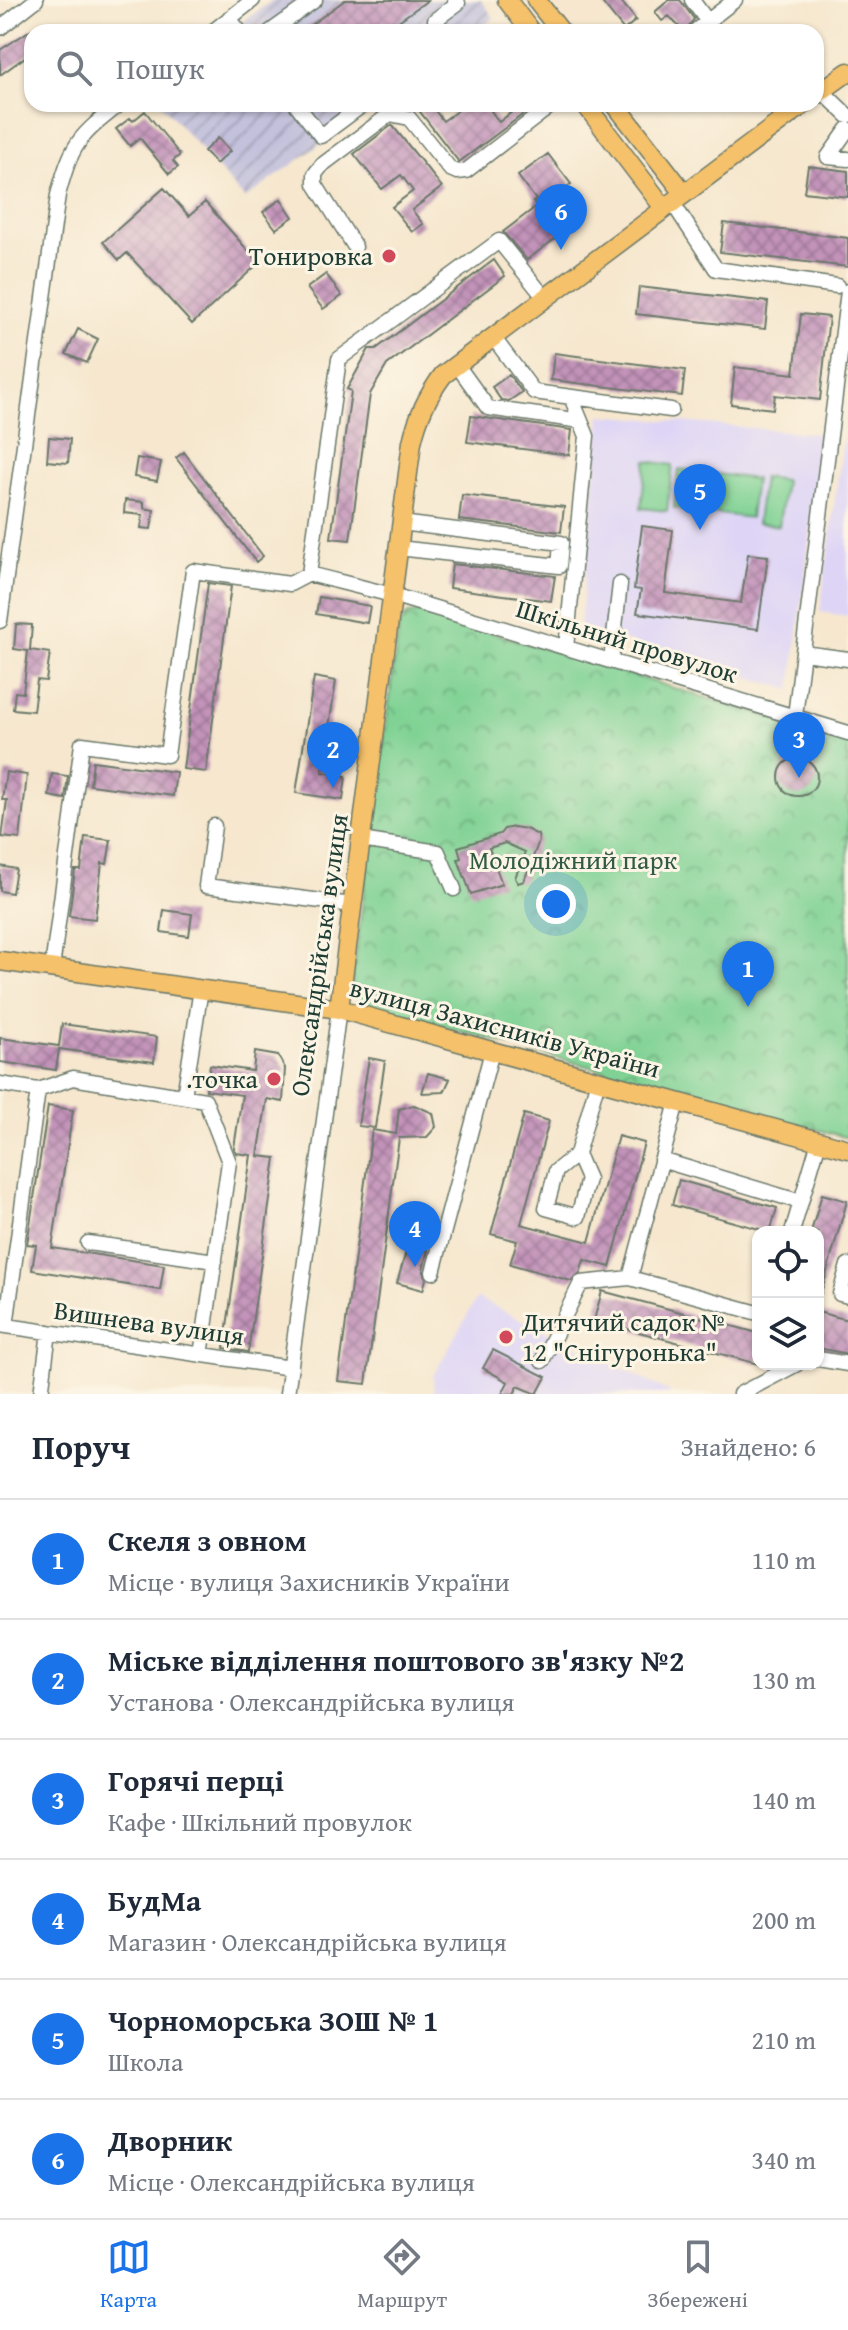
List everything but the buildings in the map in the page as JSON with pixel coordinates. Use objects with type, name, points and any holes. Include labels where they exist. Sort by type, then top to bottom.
[{"type":"main road","points":[[507,0],[525,24]]},
{"type":"main road","points":[[536,0],[555,24]]},
{"type":"main road","points":[[824,89],[848,72]]},
{"type":"main road","points":[[592,112],[673,201]]},
{"type":"main road","points":[[620,112],[673,201]]},
{"type":"main road","name":"Олександрійська вулиця","points":[[339,1009],[401,523],[418,416],[429,393],[443,375],[793,112]]},
{"type":"main road","name":"вулиця Захисників України","points":[[0,961],[339,1009],[848,1149]]},
{"type":"street","points":[[0,28],[36,0]]},
{"type":"street","points":[[222,24],[253,0]]},
{"type":"street","points":[[281,24],[315,0]]},
{"type":"street","points":[[438,24],[435,20],[458,3],[455,0]]},
{"type":"street","points":[[692,0],[708,22]]},
{"type":"street","points":[[705,24],[735,0]]},
{"type":"street","points":[[229,18],[234,24]]},
{"type":"street","points":[[824,97],[848,116]]},
{"type":"street","points":[[0,621],[58,195],[73,148],[88,129],[110,112]]},
{"type":"street","points":[[302,112],[321,136],[353,112]]},
{"type":"street","points":[[355,247],[314,178],[322,165],[390,114],[409,118],[450,169],[457,172],[466,171],[543,112]]},
{"type":"street","points":[[848,129],[828,157],[848,159]]},
{"type":"street","points":[[673,201],[716,269],[842,289],[795,716]]},
{"type":"street","points":[[52,968],[82,744],[167,755],[193,571],[290,584],[309,574],[339,359],[499,241],[545,298]]},
{"type":"street","points":[[493,337],[534,392],[671,410]]},
{"type":"street","points":[[457,365],[488,408],[581,421]]},
{"type":"street","points":[[566,648],[587,436],[571,397]]},
{"type":"street","points":[[398,548],[559,566],[561,543],[401,523]]},
{"type":"street","name":"Шкільний провулок","points":[[309,574],[392,595],[848,733]]},
{"type":"street","points":[[611,661],[620,584]]},
{"type":"street","points":[[803,653],[848,659]]},
{"type":"street","points":[[214,826],[206,886],[352,905]]},
{"type":"street","points":[[361,840],[438,852],[454,889]]},
{"type":"street","points":[[184,1096],[201,989]]},
{"type":"street","name":"Олександрійська вулиця","points":[[287,1394],[339,1009]]},
{"type":"street","points":[[433,1272],[492,1051]]},
{"type":"street","points":[[0,1084],[38,1090],[73,1078],[205,1100],[229,1162],[201,1355]]},
{"type":"street","points":[[577,1154],[598,1080]]},
{"type":"street","points":[[3,1326],[38,1090]]},
{"type":"street","points":[[630,1278],[677,1102]]},
{"type":"street","points":[[794,1226],[819,1141]]},
{"type":"street","points":[[661,1160],[801,1202]]},
{"type":"street","points":[[88,1243],[215,1261]]},
{"type":"street","points":[[848,1265],[840,1294],[848,1296]]},
{"type":"street","points":[[542,1361],[581,1283],[630,1278],[752,1311]]},
{"type":"street","name":"Вишнева вулиця","points":[[3,1326],[291,1368]]},
{"type":"street","points":[[41,1394],[49,1332]]},
{"type":"street","points":[[824,1360],[848,1364]]},
{"type":"street","points":[[740,1394],[786,1370]]},
{"type":"shaded area","points":[[273,0],[481,0],[494,18],[486,24],[239,24]]},
{"type":"shaded area","points":[[168,112],[364,112],[245,199]]},
{"type":"shaded area","points":[[848,402],[848,616],[820,612]]},
{"type":"shaded area","points":[[601,415],[822,434],[791,690],[580,627]]},
{"type":"shaded area","name":"Дитячий садок № 12 \"Снігуронька\"","points":[[477,1298],[674,1394],[434,1394],[433,1376]]},
{"type":"green space","points":[[646,461],[673,465],[667,511],[641,508]]},
{"type":"green space","points":[[679,469],[755,479],[750,518],[674,508]]},
{"type":"green space","points":[[763,477],[785,480],[779,526],[757,523]]},
{"type":"green space","name":"Молодіжний парк","points":[[424,612],[848,741],[848,1138],[373,1007],[359,999],[352,983],[399,626],[408,614]]},
{"type":"place","name":"Дворник","points":[[561,250]]},
{"type":"place","name":"Тонировка","points":[[389,256]]},
{"type":"place","name":"Чорноморська ЗОШ № 1","points":[[700,530]]},
{"type":"place","name":"Горячі перці","points":[[799,778]]},
{"type":"place","name":"Міське відділення поштового зв'язку №2","points":[[333,788]]},
{"type":"place","name":"Скеля з овном","points":[[748,1007]]},
{"type":"place","name":".точка","points":[[274,1079]]},
{"type":"place","name":"БудМа","points":[[415,1267]]},
{"type":"place","name":"Дитячий садок № 12 \"Снігуронька\"","points":[[506,1337]]}]
